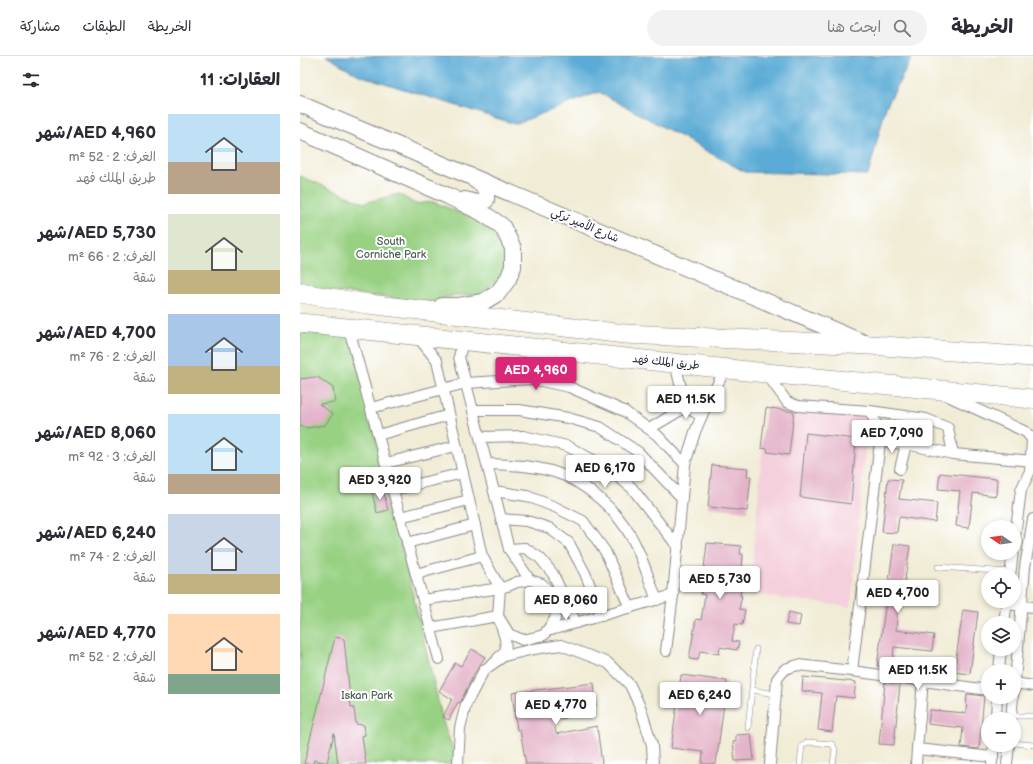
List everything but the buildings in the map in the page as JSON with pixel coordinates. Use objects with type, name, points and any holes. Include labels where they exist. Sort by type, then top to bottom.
[{"type":"highway","points":[[300,293],[368,304],[625,334],[870,345],[1033,357]]},
{"type":"highway","name":"طريق الملك فهد","points":[[300,323],[766,373],[1033,399]]},
{"type":"highway","points":[[577,328],[582,334],[598,338],[600,344],[595,351],[581,353]]},
{"type":"highway","points":[[625,334],[611,338],[609,345],[611,351],[630,358]]},
{"type":"main road","name":"شارع الأمير تركي","points":[[300,104],[870,345]]},
{"type":"main road","points":[[300,130],[481,212],[502,226],[513,248],[513,267],[508,279],[498,293],[483,302],[459,306],[368,304]]},
{"type":"main road","points":[[448,196],[481,204],[486,200],[484,185],[471,177]]},
{"type":"street","points":[[349,329],[439,659]]},
{"type":"street","points":[[417,336],[436,361],[482,556],[500,588],[498,616],[505,638],[506,651],[490,666]]},
{"type":"street","points":[[464,341],[459,357],[509,549],[530,580]]},
{"type":"street","points":[[649,429],[679,411],[682,396],[675,363]]},
{"type":"street","points":[[666,651],[678,547],[685,464],[695,432],[726,368]]},
{"type":"street","points":[[766,373],[787,402],[798,406],[870,411],[926,419],[948,428],[953,454]]},
{"type":"street","points":[[371,408],[466,383],[532,379],[569,387],[624,411],[656,435],[685,464]]},
{"type":"street","points":[[935,390],[1026,432],[1032,439],[1032,468],[1021,490],[1017,520]]},
{"type":"street","points":[[681,405],[702,416]]},
{"type":"street","points":[[473,410],[519,410],[568,418],[600,427],[638,452],[682,498]]},
{"type":"street","points":[[870,411],[881,434],[891,443],[906,444],[1032,468]]},
{"type":"street","points":[[378,434],[449,415]]},
{"type":"street","points":[[852,671],[881,434]]},
{"type":"street","points":[[480,437],[523,436],[567,446],[606,467],[632,488],[678,547]]},
{"type":"street","points":[[900,469],[906,444]]},
{"type":"street","points":[[386,463],[456,446]]},
{"type":"street","points":[[487,464],[520,465],[554,472],[581,484],[613,510],[633,540],[657,600]]},
{"type":"street","points":[[393,490],[463,473]]},
{"type":"street","points":[[494,491],[527,496],[555,507],[583,521],[605,551],[630,608]]},
{"type":"street","points":[[400,517],[469,500]]},
{"type":"street","points":[[501,519],[527,521],[549,528],[569,543],[586,573],[602,616]]},
{"type":"street","points":[[1016,664],[1025,567],[1033,519]]},
{"type":"street","points":[[407,542],[475,525]]},
{"type":"street","points":[[509,549],[524,548],[540,558],[553,574],[576,623]]},
{"type":"street","points":[[416,574],[482,556]]},
{"type":"street","points":[[423,600],[500,588],[517,582],[530,580],[542,584],[553,596],[557,606],[555,619],[551,630]]},
{"type":"street","points":[[551,630],[673,595]]},
{"type":"street","points":[[1022,606],[1033,607]]},
{"type":"street","points":[[498,616],[509,634],[523,640],[544,635],[555,619]]},
{"type":"street","points":[[430,628],[498,616]]},
{"type":"street","points":[[551,630],[561,645]]},
{"type":"street","points":[[458,764],[460,728],[466,704],[484,670],[504,656],[561,645],[608,663],[630,686],[642,709],[652,745],[653,764]]},
{"type":"street","points":[[770,764],[777,679],[785,669],[798,665],[981,689]]},
{"type":"street","points":[[916,764],[923,681]]},
{"type":"street","points":[[1021,687],[1033,686]]},
{"type":"street","points":[[917,749],[993,761]]},
{"type":"street","points":[[1006,764],[1007,752]]},
{"type":"lane","points":[[938,567],[981,571]]},
{"type":"lane","points":[[748,728],[756,649]]},
{"type":"lane","points":[[752,690],[775,694]]},
{"type":"lane","points":[[1021,717],[1033,716]]},
{"type":"lane","points":[[800,764],[802,746],[807,742],[832,744],[835,749],[833,764]]},
{"type":"lane","points":[[1021,744],[1033,745]]},
{"type":"shaded area","points":[[766,406],[868,416],[851,607],[750,594]]},
{"type":"green space","name":"South Corniche Park","points":[[300,176],[364,203],[399,194],[415,204],[433,202],[476,219],[497,234],[503,243],[506,253],[506,266],[500,277],[490,287],[477,295],[455,295],[431,302],[300,288]]},
{"type":"green space","name":"Iskan Park","points":[[300,332],[352,337],[443,722],[458,764],[300,764]]},
{"type":"water","points":[[326,56],[913,56],[886,107],[868,175],[745,172],[599,92],[515,124],[359,75]]}]
